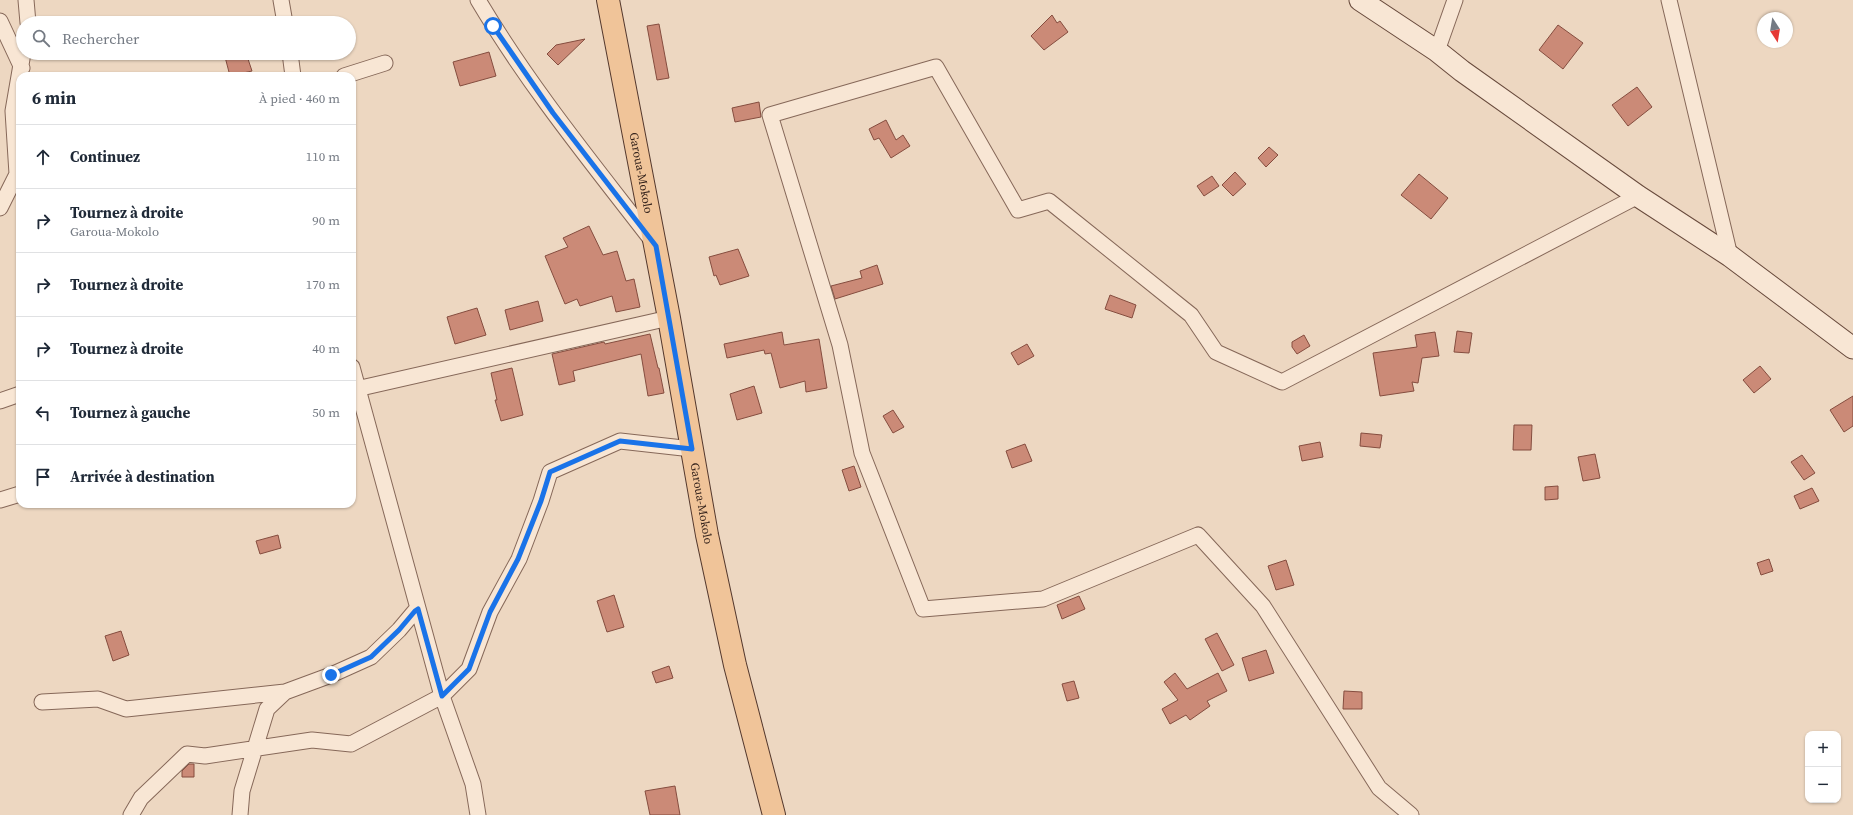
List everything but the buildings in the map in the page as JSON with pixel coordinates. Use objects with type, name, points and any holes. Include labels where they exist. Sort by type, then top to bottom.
[{"type":"main road","name":"Garoua-Mokolo","points":[[608,0],[656,246],[708,535],[734,657],[774,815]]},
{"type":"main road","points":[[1360,0],[1437,51],[1462,71],[1638,196],[1730,256],[1853,348]]},
{"type":"street","points":[[26,0],[27,16]]},
{"type":"street","points":[[281,0],[284,16]]},
{"type":"street","points":[[478,0],[493,26],[553,113],[656,246]]},
{"type":"street","points":[[1437,51],[1455,0]]},
{"type":"street","points":[[1669,0],[1730,256]]},
{"type":"street","points":[[0,21],[16,52]]},
{"type":"street","points":[[291,60],[292,72]]},
{"type":"street","points":[[356,72],[385,63]]},
{"type":"street","points":[[1411,815],[1379,788],[1263,606],[1198,535],[1043,599],[923,609],[862,453],[840,345],[770,115],[936,67],[1018,210],[1050,201],[1191,315],[1216,352],[1282,382],[1638,196]]},
{"type":"street","points":[[16,97],[13,111],[16,142]]},
{"type":"street","points":[[0,180],[16,175]]},
{"type":"street","points":[[0,208],[16,179]]},
{"type":"street","points":[[356,389],[669,318]]},
{"type":"street","points":[[356,392],[442,696],[473,784],[478,815]]},
{"type":"street","points":[[0,401],[16,395]]},
{"type":"street","points":[[131,815],[141,798],[187,754],[205,756],[312,740],[351,744],[442,696],[469,669],[490,612],[518,559],[541,501],[550,472],[620,441],[692,449]]},
{"type":"street","points":[[0,500],[16,495]]},
{"type":"street","points":[[42,702],[98,699],[126,709],[285,692],[331,675],[371,657],[418,609]]},
{"type":"street","points":[[240,815],[242,791],[267,709],[285,692]]},
{"type":"route","points":[[331,675],[371,657],[418,609],[442,696],[469,669],[490,612],[518,559],[541,501],[550,472],[620,441],[692,449],[656,246],[553,113],[493,26]]}]
